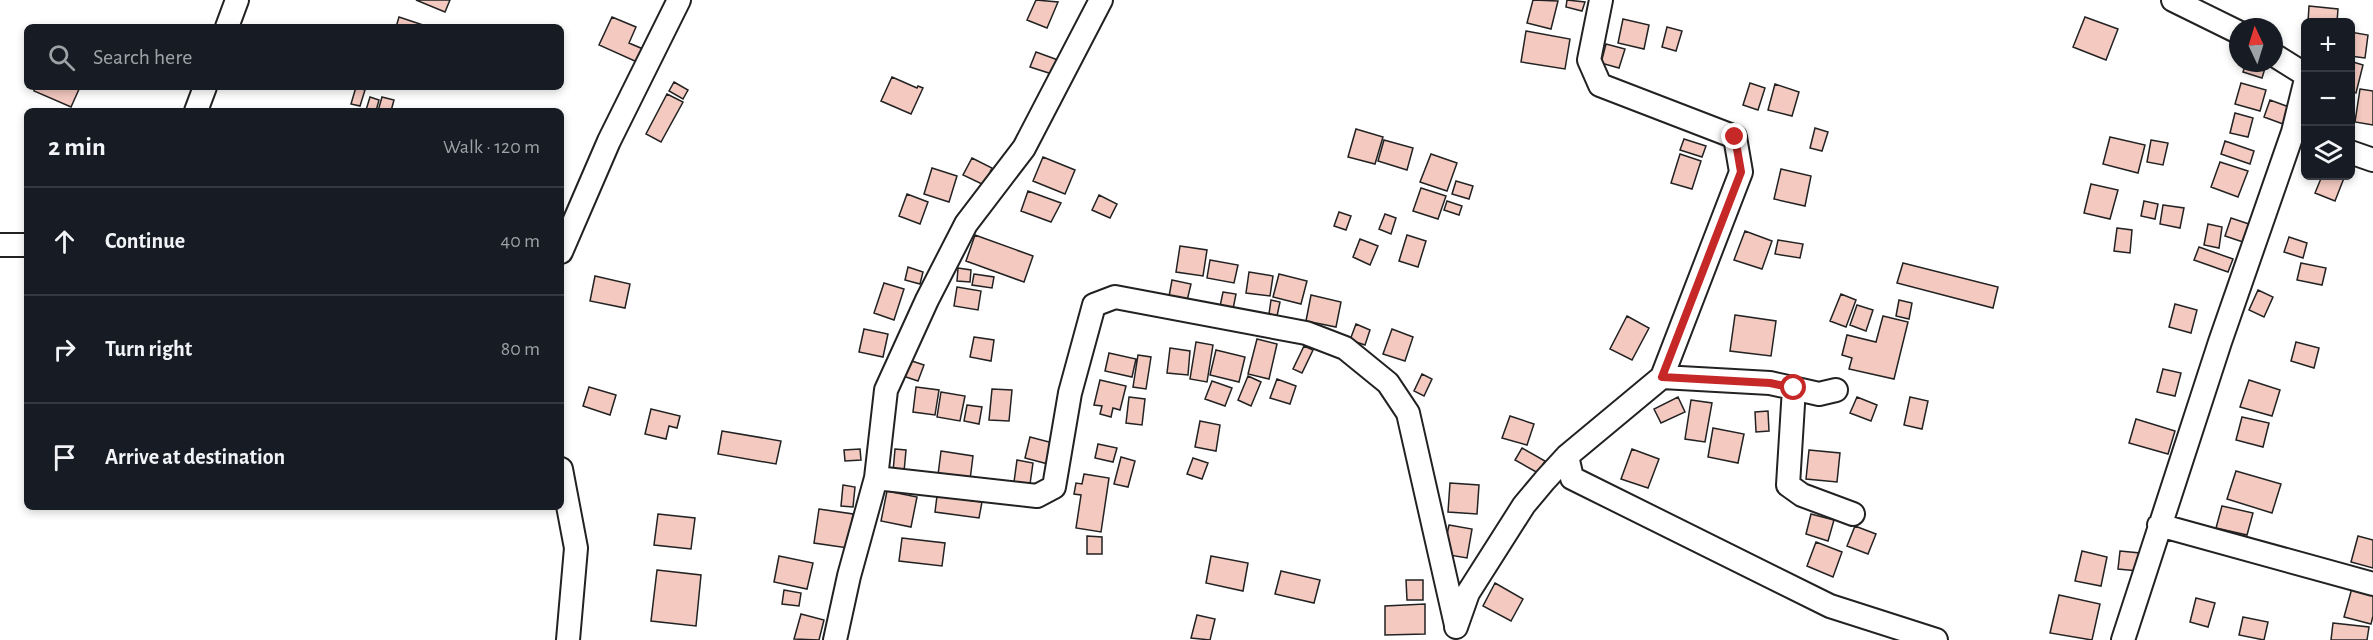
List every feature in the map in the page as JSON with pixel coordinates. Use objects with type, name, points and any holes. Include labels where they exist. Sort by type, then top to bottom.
[{"type":"street","points":[[228,24],[237,0]]},
{"type":"street","points":[[564,245],[609,141],[679,0]]},
{"type":"street","points":[[835,640],[849,576],[876,478],[886,390],[927,300],[966,224],[1024,148],[1101,0]]},
{"type":"street","points":[[1456,633],[1468,593],[1524,505],[1567,456],[1662,377],[1741,172],[1735,137],[1600,86],[1589,60],[1600,0]]},
{"type":"street","points":[[2173,0],[2229,28]]},
{"type":"street","points":[[2283,61],[2301,74]]},
{"type":"street","points":[[197,108],[204,90]]},
{"type":"street","points":[[2123,640],[2159,525],[2299,134],[2301,118]]},
{"type":"street","points":[[2355,154],[2373,160]]},
{"type":"street","points":[[0,245],[24,246]]},
{"type":"street","points":[[876,478],[1037,496],[1054,487],[1070,393],[1094,305],[1115,297],[1306,333],[1345,348],[1388,383],[1408,413],[1456,633]]},
{"type":"street","points":[[1662,377],[1770,383],[1819,394],[1836,390]]},
{"type":"street","points":[[1794,388],[1788,485],[1802,495],[1853,514]]},
{"type":"street","points":[[1567,456],[1572,477],[1748,566],[1830,606],[1936,640]]},
{"type":"street","points":[[564,485],[576,548],[568,640]]},
{"type":"street","points":[[2159,525],[2373,584]]},
{"type":"building","points":[[416,0],[450,0],[445,12]]},
{"type":"building","points":[[1036,0],[1058,2],[1047,28],[1027,20]]},
{"type":"building","points":[[1533,0],[1558,1],[1551,29],[1527,23]]},
{"type":"building","points":[[1567,0],[1585,2],[1582,11],[1566,7]]},
{"type":"building","points":[[2309,6],[2338,9],[2337,18],[2308,18]]},
{"type":"building","points":[[399,17],[420,24],[397,24]]},
{"type":"building","points":[[612,17],[636,27],[629,43],[643,49],[637,62],[599,45]]},
{"type":"building","points":[[2085,17],[2118,29],[2106,60],[2073,47]]},
{"type":"building","points":[[1623,19],[1649,25],[1644,49],[1618,43]]},
{"type":"building","points":[[1667,27],[1682,31],[1676,51],[1662,47]]},
{"type":"building","points":[[1526,31],[1570,39],[1565,69],[1521,62]]},
{"type":"building","points":[[2355,33],[2368,35],[2365,58],[2355,57]]},
{"type":"building","points":[[1606,44],[1625,49],[1619,68],[1601,63]]},
{"type":"building","points":[[1036,52],[1058,60],[1052,74],[1030,67]]},
{"type":"building","points":[[2355,63],[2363,65],[2355,93]]},
{"type":"building","points":[[2243,72],[2264,72],[2262,78]]},
{"type":"building","points":[[892,77],[917,88],[918,86],[923,88],[911,114],[881,101]]},
{"type":"building","points":[[674,82],[688,90],[683,99],[669,91]]},
{"type":"building","points":[[1750,83],[1765,88],[1758,110],[1743,105]]},
{"type":"building","points":[[2241,83],[2266,90],[2260,111],[2235,104]]},
{"type":"building","points":[[1775,84],[1799,92],[1792,116],[1768,110]]},
{"type":"building","points":[[2360,89],[2373,91],[2373,125],[2355,122]]},
{"type":"building","points":[[34,90],[79,90],[71,107]]},
{"type":"building","points":[[355,90],[365,90],[360,106],[351,104]]},
{"type":"building","points":[[667,94],[683,102],[661,142],[646,134]]},
{"type":"building","points":[[370,97],[379,100],[377,108],[367,108]]},
{"type":"building","points":[[382,97],[394,100],[392,108],[379,108]]},
{"type":"building","points":[[2270,100],[2289,107],[2283,124],[2264,117]]},
{"type":"building","points":[[2235,113],[2253,118],[2248,137],[2230,133]]},
{"type":"building","points":[[1815,128],[1828,132],[1822,151],[1810,148]]},
{"type":"building","points":[[1356,129],[1383,137],[1375,164],[1348,157]]},
{"type":"building","points":[[2110,137],[2145,145],[2138,173],[2103,164]]},
{"type":"building","points":[[1684,139],[1706,146],[1702,157],[1680,150]]},
{"type":"building","points":[[1384,140],[1413,148],[1407,170],[1378,161]]},
{"type":"building","points":[[2151,140],[2168,143],[2163,165],[2147,162]]},
{"type":"building","points":[[2225,141],[2254,151],[2250,164],[2221,154]]},
{"type":"building","points":[[1431,154],[1457,163],[1447,191],[1420,182]]},
{"type":"building","points":[[1680,154],[1701,161],[1692,189],[1671,183]]},
{"type":"building","points":[[1043,157],[1075,170],[1065,194],[1033,181]]},
{"type":"building","points":[[972,158],[992,168],[984,185],[963,175]]},
{"type":"building","points":[[2220,162],[2248,171],[2238,197],[2211,187]]},
{"type":"building","points":[[932,168],[957,176],[949,202],[924,194]]},
{"type":"building","points":[[1781,169],[1811,176],[1805,206],[1774,199]]},
{"type":"building","points":[[2320,180],[2343,180],[2335,201],[2315,193]]},
{"type":"building","points":[[1456,181],[1473,186],[1469,199],[1452,194]]},
{"type":"building","points":[[2091,184],[2118,190],[2110,219],[2084,213]]},
{"type":"building","points":[[1421,188],[1446,196],[1438,219],[1413,211]]},
{"type":"building","points":[[1028,191],[1061,203],[1051,222],[1021,211]]},
{"type":"building","points":[[907,194],[928,202],[920,224],[899,216]]},
{"type":"building","points":[[1099,195],[1117,204],[1110,218],[1092,210]]},
{"type":"building","points":[[1447,201],[1462,206],[1459,215],[1444,210]]},
{"type":"building","points":[[2144,201],[2158,204],[2155,219],[2141,216]]},
{"type":"building","points":[[2163,205],[2184,208],[2180,228],[2160,224]]},
{"type":"building","points":[[1339,212],[1351,216],[1346,230],[1334,226]]},
{"type":"building","points":[[1385,214],[1396,218],[1391,234],[1379,229]]},
{"type":"building","points":[[2231,218],[2252,225],[2246,243],[2225,236]]},
{"type":"building","points":[[2208,224],[2222,227],[2219,248],[2204,245]]},
{"type":"building","points":[[2117,228],[2132,230],[2130,253],[2114,251]]},
{"type":"building","points":[[1745,231],[1772,241],[1762,269],[1734,260]]},
{"type":"building","points":[[975,235],[1033,256],[1024,282],[966,261]]},
{"type":"building","points":[[1407,235],[1426,241],[1418,267],[1399,261]]},
{"type":"building","points":[[2289,237],[2307,243],[2303,258],[2284,252]]},
{"type":"building","points":[[1360,239],[1378,246],[1370,265],[1353,257]]},
{"type":"building","points":[[1778,240],[1803,244],[1800,258],[1775,254]]},
{"type":"building","points":[[1180,246],[1207,250],[1203,276],[1176,272]]},
{"type":"building","points":[[2199,247],[2233,259],[2228,272],[2194,260]]},
{"type":"building","points":[[1210,260],[1238,265],[1234,283],[1207,278]]},
{"type":"building","points":[[1903,263],[1998,287],[1993,308],[1897,283]]},
{"type":"building","points":[[2301,263],[2326,268],[2322,285],[2297,280]]},
{"type":"building","points":[[908,267],[923,272],[920,284],[905,280]]},
{"type":"building","points":[[958,268],[971,270],[970,282],[957,281]]},
{"type":"building","points":[[1249,272],[1273,276],[1270,296],[1246,293]]},
{"type":"building","points":[[974,274],[994,277],[992,288],[972,285]]},
{"type":"building","points":[[1279,274],[1307,281],[1301,304],[1273,297]]},
{"type":"building","points":[[595,276],[630,284],[625,308],[590,301]]},
{"type":"building","points":[[1172,280],[1191,284],[1186,305],[1168,302]]},
{"type":"building","points":[[884,283],[904,289],[894,320],[874,313]]},
{"type":"building","points":[[957,287],[981,291],[978,310],[954,306]]},
{"type":"building","points":[[2258,290],[2273,297],[2264,317],[2249,310]]},
{"type":"building","points":[[1223,292],[1236,294],[1232,314],[1219,311]]},
{"type":"building","points":[[1841,294],[1856,300],[1846,327],[1830,321]]},
{"type":"building","points":[[1311,295],[1341,302],[1336,327],[1306,321]]},
{"type":"building","points":[[1271,300],[1280,302],[1277,316],[1269,314]]},
{"type":"building","points":[[1899,300],[1912,303],[1909,319],[1896,316]]},
{"type":"building","points":[[2175,304],[2197,310],[2191,333],[2169,327]]},
{"type":"building","points":[[1857,305],[1873,310],[1866,331],[1850,325]]},
{"type":"building","points":[[1735,315],[1776,321],[1771,356],[1730,351]]},
{"type":"building","points":[[1627,316],[1649,328],[1632,360],[1610,349]]},
{"type":"building","points":[[1883,316],[1908,322],[1894,379],[1849,369],[1852,358],[1842,355],[1847,335],[1876,342]]},
{"type":"building","points":[[1356,324],[1370,330],[1365,345],[1350,340]]},
{"type":"building","points":[[864,329],[888,334],[883,357],[859,352]]},
{"type":"building","points":[[1392,329],[1413,337],[1405,361],[1383,354]]},
{"type":"building","points":[[974,337],[994,340],[991,361],[970,357]]},
{"type":"building","points":[[1257,339],[1277,344],[1269,379],[1248,374]]},
{"type":"building","points":[[1196,342],[1213,345],[1207,382],[1190,379]]},
{"type":"building","points":[[2296,342],[2319,348],[2314,368],[2291,361]]},
{"type":"building","points":[[1304,346],[1313,350],[1302,373],[1293,369]]},
{"type":"building","points":[[1170,348],[1190,351],[1188,375],[1167,373]]},
{"type":"building","points":[[1216,350],[1245,357],[1239,382],[1210,375]]},
{"type":"building","points":[[1109,353],[1136,359],[1132,377],[1105,371]]},
{"type":"building","points":[[1138,355],[1151,357],[1146,389],[1133,387]]},
{"type":"building","points":[[909,360],[924,365],[918,381],[903,376]]},
{"type":"building","points":[[2163,369],[2181,373],[2175,396],[2157,392]]},
{"type":"building","points":[[1422,374],[1432,379],[1424,396],[1414,391]]},
{"type":"building","points":[[1248,376],[1261,382],[1251,406],[1238,400]]},
{"type":"building","points":[[1277,379],[1296,386],[1290,404],[1270,398]]},
{"type":"building","points":[[1100,380],[1126,386],[1120,410],[1113,408],[1111,417],[1100,414],[1102,406],[1094,405]]},
{"type":"building","points":[[2249,380],[2280,390],[2272,416],[2240,407]]},
{"type":"building","points":[[1212,381],[1232,388],[1225,406],[1205,399]]},
{"type":"building","points":[[589,387],[616,395],[610,415],[583,406]]},
{"type":"building","points":[[916,387],[939,390],[935,415],[913,412]]},
{"type":"building","points":[[992,389],[1012,390],[1009,421],[989,420]]},
{"type":"building","points":[[941,392],[965,396],[960,421],[937,417]]},
{"type":"building","points":[[1129,397],[1145,399],[1142,425],[1126,423]]},
{"type":"building","points":[[1678,397],[1685,412],[1661,423],[1654,409]]},
{"type":"building","points":[[1857,397],[1877,405],[1871,421],[1850,413]]},
{"type":"building","points":[[1910,397],[1928,401],[1922,429],[1904,425]]},
{"type":"building","points":[[1691,400],[1712,403],[1705,442],[1685,439]]},
{"type":"building","points":[[967,405],[982,407],[979,424],[964,421]]},
{"type":"building","points":[[651,409],[680,416],[677,428],[669,426],[666,439],[645,434]]},
{"type":"building","points":[[1768,411],[1769,431],[1756,432],[1755,412]]},
{"type":"building","points":[[1510,416],[1534,424],[1527,445],[1502,438]]},
{"type":"building","points":[[2242,417],[2269,423],[2263,447],[2236,440]]},
{"type":"building","points":[[2136,419],[2175,431],[2168,454],[2129,443]]},
{"type":"building","points":[[1200,421],[1220,425],[1216,451],[1195,447]]},
{"type":"building","points":[[1713,428],[1744,434],[1738,463],[1708,457]]},
{"type":"building","points":[[722,431],[781,441],[776,464],[718,454]]},
{"type":"building","points":[[1030,437],[1053,443],[1048,464],[1025,458]]},
{"type":"building","points":[[1098,444],[1117,448],[1113,462],[1095,458]]},
{"type":"building","points":[[1522,448],[1545,461],[1538,473],[1515,460]]},
{"type":"building","points":[[860,449],[861,460],[845,461],[844,450]]},
{"type":"building","points":[[895,449],[906,450],[904,472],[893,472]]},
{"type":"building","points":[[1632,449],[1659,459],[1648,488],[1621,479]]},
{"type":"building","points":[[1809,450],[1840,453],[1837,482],[1806,479]]},
{"type":"building","points":[[941,451],[973,456],[970,480],[938,475]]},
{"type":"building","points":[[1121,457],[1135,461],[1128,487],[1114,484]]},
{"type":"building","points":[[1193,458],[1208,463],[1202,479],[1187,474]]},
{"type":"building","points":[[1017,460],[1033,463],[1030,484],[1014,482]]},
{"type":"building","points":[[2236,471],[2281,484],[2272,513],[2227,499]]},
{"type":"building","points":[[1084,474],[1109,478],[1101,532],[1076,528],[1081,495],[1074,494],[1076,483],[1082,484]]},
{"type":"building","points":[[1450,483],[1479,485],[1477,514],[1448,512]]},
{"type":"building","points":[[843,485],[855,487],[853,507],[841,506]]},
{"type":"building","points":[[887,491],[917,497],[911,527],[881,521]]},
{"type":"building","points":[[937,496],[982,502],[979,518],[935,512]]},
{"type":"building","points":[[2222,506],[2253,513],[2247,535],[2216,528]]},
{"type":"building","points":[[819,509],[853,514],[848,548],[814,543]]},
{"type":"building","points":[[658,514],[695,518],[691,549],[654,545]]},
{"type":"building","points":[[1811,514],[1834,520],[1828,541],[1806,534]]},
{"type":"building","points":[[1449,525],[1472,529],[1467,558],[1443,554]]},
{"type":"building","points":[[1855,526],[1876,534],[1868,554],[1847,546]]},
{"type":"building","points":[[1087,536],[1102,537],[1102,554],[1087,554]]},
{"type":"building","points":[[2358,536],[2373,540],[2373,568],[2351,562]]},
{"type":"building","points":[[902,538],[945,543],[942,566],[899,561]]},
{"type":"building","points":[[1816,542],[1842,552],[1833,577],[1807,566]]},
{"type":"building","points":[[2082,551],[2107,557],[2101,586],[2075,581]]},
{"type":"building","points":[[2120,551],[2140,553],[2138,571],[2118,569]]},
{"type":"building","points":[[779,556],[813,563],[807,589],[774,582]]},
{"type":"building","points":[[1211,556],[1248,563],[1243,591],[1206,583]]},
{"type":"building","points":[[657,570],[701,575],[696,626],[651,621]]},
{"type":"building","points":[[1281,571],[1320,580],[1314,603],[1275,594]]},
{"type":"building","points":[[1406,580],[1423,580],[1423,600],[1407,600]]},
{"type":"building","points":[[1495,583],[1523,599],[1511,621],[1483,606]]},
{"type":"building","points":[[2352,588],[2373,593],[2371,624],[2344,617]]},
{"type":"building","points":[[784,590],[801,593],[799,606],[782,604]]},
{"type":"building","points":[[2059,595],[2100,604],[2092,640],[2050,633]]},
{"type":"building","points":[[2196,598],[2215,603],[2208,627],[2190,622]]},
{"type":"building","points":[[1425,604],[1425,634],[1385,635],[1385,606]]},
{"type":"building","points":[[801,614],[824,620],[819,640],[794,639]]},
{"type":"building","points":[[1197,615],[1215,619],[1210,640],[1191,638]]},
{"type":"building","points":[[2243,617],[2268,622],[2264,640],[2239,635]]},
{"type":"building","points":[[2333,623],[2369,627],[2367,640],[2331,640]]},
{"type":"route","points":[[1735,137],[1741,172],[1662,377],[1770,383],[1794,388]]}]
